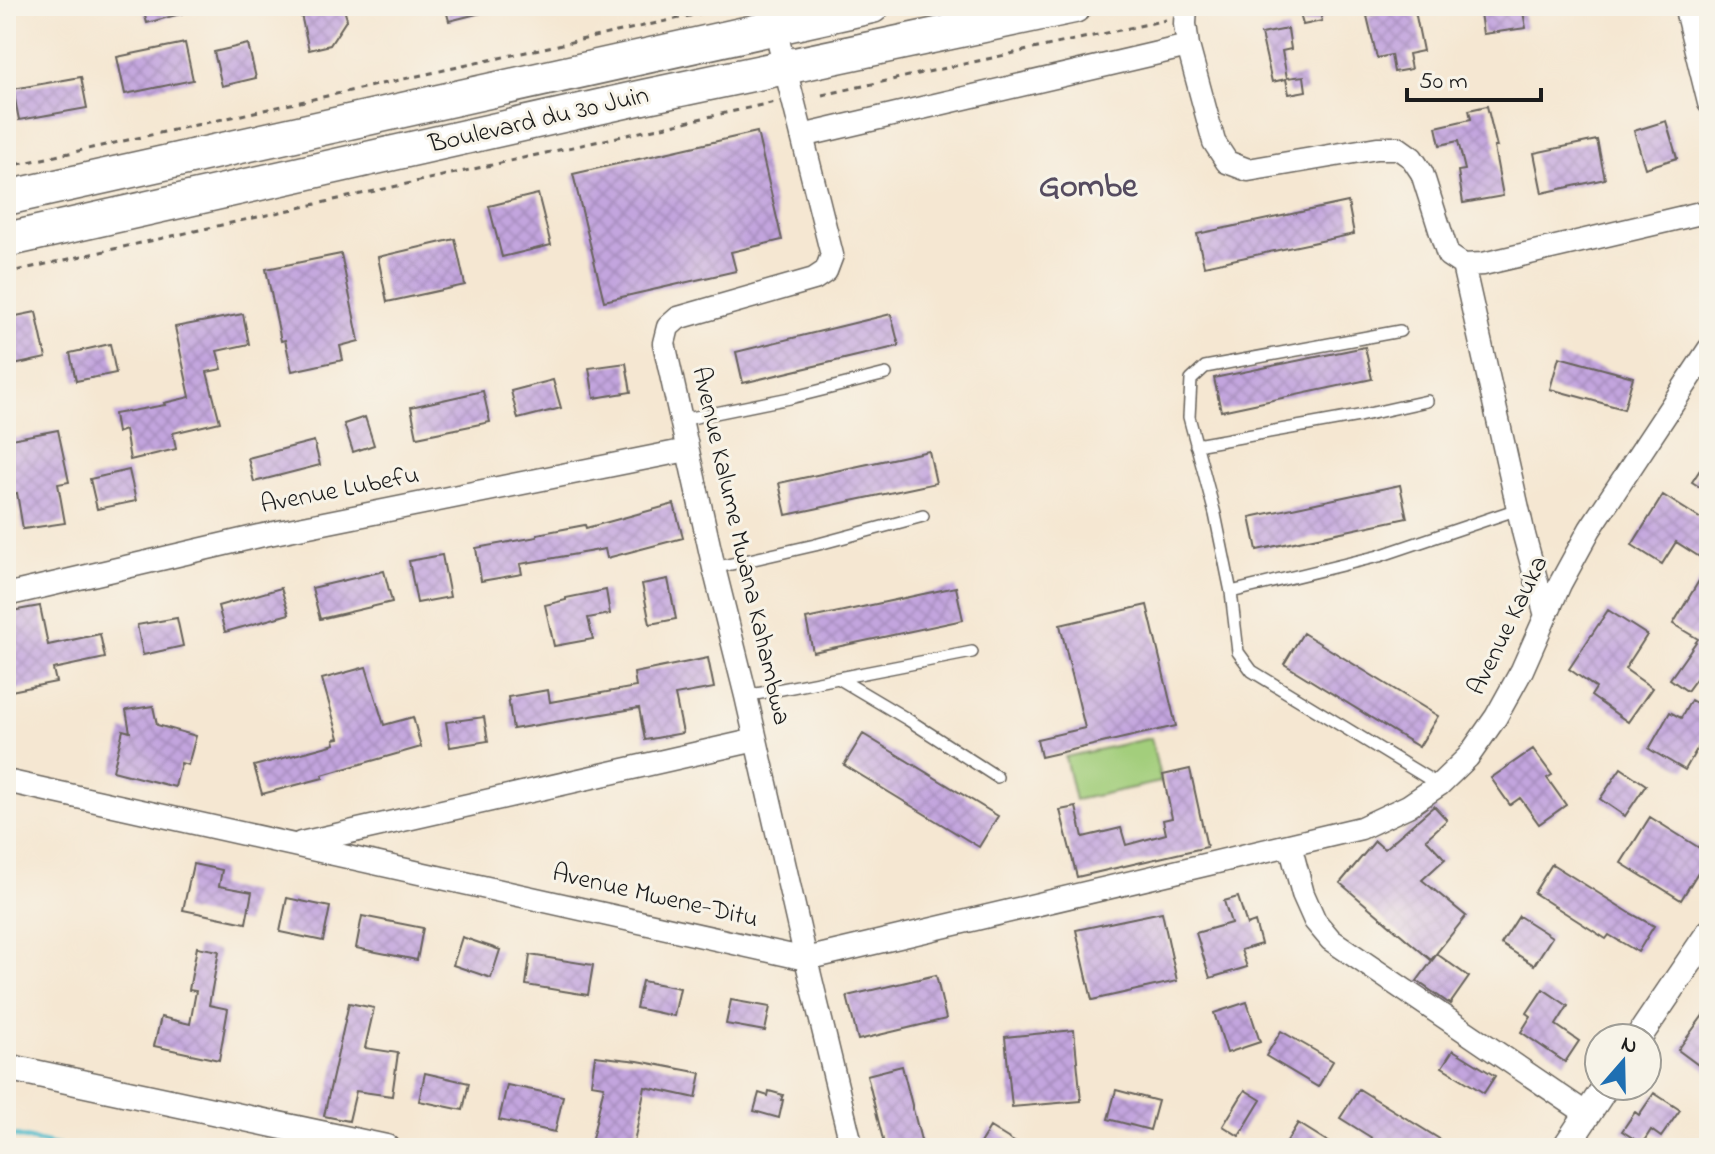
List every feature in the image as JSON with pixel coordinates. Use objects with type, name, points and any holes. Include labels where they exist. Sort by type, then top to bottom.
[{"type":"main road","name":"Boulevard du 30 Juin","points":[[6,198],[872,6]]},
{"type":"main road","name":"Boulevard du 30 Juin","points":[[6,240],[784,67],[1074,6]]},
{"type":"street","points":[[1685,6],[1709,103]]},
{"type":"street","points":[[1186,11],[1188,46],[1214,142],[1227,162],[1248,170],[1377,148],[1398,148],[1412,158],[1422,173],[1448,255],[1463,265],[1483,264],[1709,211]]},
{"type":"street","name":"Avenue Kalume Mwana Kahambwa","points":[[775,28],[832,255],[826,271],[814,279],[678,318],[668,327],[664,343],[714,568],[852,1148]]},
{"type":"street","points":[[802,136],[1188,46]]},
{"type":"street","points":[[1463,265],[1518,509],[1546,616]]},
{"type":"street","name":"Avenue Kauka","points":[[1290,845],[1361,828],[1408,806],[1439,785],[1468,757],[1496,717],[1522,670],[1560,584],[1590,529],[1709,349]]},
{"type":"street","name":"Avenue Lubefu","points":[[6,595],[259,536],[687,450]]},
{"type":"street","points":[[292,845],[756,740]]},
{"type":"street","name":"Avenue Mwene-Ditu","points":[[6,781],[806,959],[1290,845]]},
{"type":"street","points":[[1290,845],[1303,894],[1315,921],[1331,940],[1587,1114]]},
{"type":"street","points":[[1649,1022],[1709,933]]},
{"type":"street","points":[[6,1067],[386,1148]]},
{"type":"street","points":[[1565,1148],[1595,1102]]},
{"type":"lane","points":[[1400,331],[1205,367],[1191,380],[1189,417],[1215,514],[1231,592],[1238,652],[1252,671],[1439,785]]},
{"type":"lane","points":[[681,420],[886,374]]},
{"type":"lane","points":[[1196,445],[1427,401]]},
{"type":"lane","points":[[1231,592],[1379,556],[1518,509]]},
{"type":"lane","points":[[714,568],[923,516]]},
{"type":"lane","points":[[746,696],[972,652]]},
{"type":"lane","points":[[838,678],[997,777]]},
{"type":"path","points":[[6,167],[734,6]]},
{"type":"path","points":[[822,95],[1186,11]]},
{"type":"path","points":[[6,273],[777,102]]},
{"type":"green space","points":[[1151,738],[1161,782],[1075,800],[1065,757]]},
{"type":"building","points":[[142,6],[191,6],[191,11],[147,23]]},
{"type":"building","points":[[299,6],[343,6],[347,19],[330,45],[309,50]]},
{"type":"building","points":[[445,6],[488,6],[489,11],[449,21]]},
{"type":"building","points":[[1318,6],[1322,21],[1303,25],[1299,10]]},
{"type":"building","points":[[1393,6],[1414,6],[1423,51],[1408,54],[1411,69],[1394,72],[1391,55],[1377,58],[1367,16]]},
{"type":"building","points":[[1479,6],[1522,6],[1526,28],[1483,34]]},
{"type":"building","points":[[1288,29],[1291,49],[1282,51],[1287,78],[1304,76],[1306,91],[1289,94],[1286,79],[1272,82],[1261,34]]},
{"type":"building","points":[[185,43],[193,80],[125,94],[117,57]]},
{"type":"building","points":[[248,44],[256,78],[222,86],[214,52]]},
{"type":"building","points":[[81,77],[87,108],[19,120],[13,89]]},
{"type":"building","points":[[1487,106],[1497,147],[1494,147],[1503,196],[1463,203],[1458,171],[1465,170],[1458,141],[1440,145],[1436,127],[1471,119],[1469,110]]},
{"type":"building","points":[[1666,121],[1677,158],[1645,168],[1634,131]]},
{"type":"building","points":[[757,132],[782,240],[731,252],[736,271],[604,301],[573,174]]},
{"type":"building","points":[[1597,140],[1605,179],[1542,193],[1534,153]]},
{"type":"building","points":[[538,194],[551,245],[502,257],[489,206]]},
{"type":"building","points":[[1348,202],[1354,234],[1204,266],[1197,234]]},
{"type":"building","points":[[455,239],[465,285],[387,302],[378,257]]},
{"type":"building","points":[[341,254],[359,341],[340,346],[343,360],[292,371],[285,340],[281,341],[266,269]]},
{"type":"building","points":[[36,312],[46,358],[9,366],[6,318]]},
{"type":"building","points":[[243,314],[249,344],[217,351],[222,369],[207,372],[220,422],[173,433],[176,449],[130,460],[125,430],[117,433],[114,414],[190,397],[175,327]]},
{"type":"building","points":[[891,314],[899,346],[743,383],[736,352]]},
{"type":"building","points":[[110,344],[116,373],[76,381],[70,353]]},
{"type":"building","points":[[1365,347],[1372,379],[1221,411],[1214,378]]},
{"type":"building","points":[[1559,357],[1633,377],[1624,409],[1550,389]]},
{"type":"building","points":[[626,363],[631,392],[594,398],[589,368]]},
{"type":"building","points":[[553,380],[561,408],[518,419],[511,391]]},
{"type":"building","points":[[483,391],[490,422],[417,437],[411,407]]},
{"type":"building","points":[[365,417],[374,445],[353,452],[344,424]]},
{"type":"building","points":[[58,430],[69,482],[58,484],[65,523],[23,529],[17,493],[6,495],[6,440]]},
{"type":"building","points":[[314,441],[320,465],[254,482],[248,458]]},
{"type":"building","points":[[929,451],[936,483],[786,515],[779,483]]},
{"type":"building","points":[[1709,456],[1709,493],[1692,482]]},
{"type":"building","points":[[129,470],[136,501],[97,509],[90,479]]},
{"type":"building","points":[[1400,485],[1407,518],[1257,550],[1250,517]]},
{"type":"building","points":[[1663,495],[1709,524],[1709,563],[1676,542],[1662,564],[1632,545]]},
{"type":"building","points":[[674,504],[683,538],[607,558],[605,549],[520,564],[522,574],[481,581],[476,548],[585,525],[586,528]]},
{"type":"building","points":[[442,555],[450,597],[417,603],[409,561]]},
{"type":"building","points":[[1709,564],[1709,661],[1687,691],[1670,679],[1698,639],[1673,624]]},
{"type":"building","points":[[384,571],[392,602],[320,619],[312,588]]},
{"type":"building","points":[[668,579],[676,619],[650,624],[642,584]]},
{"type":"building","points":[[956,587],[963,620],[813,652],[806,619]]},
{"type":"building","points":[[281,588],[289,614],[225,632],[218,606]]},
{"type":"building","points":[[606,590],[610,614],[588,618],[593,639],[554,646],[545,605]]},
{"type":"building","points":[[1147,605],[1176,726],[1041,757],[1037,739],[1085,728],[1060,625]]},
{"type":"building","points":[[40,606],[48,645],[100,634],[105,658],[53,669],[56,682],[6,692],[6,612]]},
{"type":"building","points":[[1608,610],[1647,635],[1625,669],[1652,688],[1628,722],[1591,696],[1596,688],[1569,669]]},
{"type":"building","points":[[177,618],[183,646],[143,655],[137,625]]},
{"type":"building","points":[[1303,633],[1438,716],[1419,747],[1284,664]]},
{"type":"building","points":[[708,658],[714,688],[675,695],[683,733],[645,740],[639,708],[513,729],[508,697],[548,690],[550,702],[636,687],[634,673]]},
{"type":"building","points":[[366,667],[384,725],[413,717],[421,747],[262,794],[254,766],[335,744],[334,739],[339,738],[322,679]]},
{"type":"building","points":[[1691,700],[1709,710],[1709,728],[1685,770],[1649,749],[1670,712],[1681,718]]},
{"type":"building","points":[[153,706],[157,725],[196,736],[188,765],[181,763],[175,787],[113,771],[123,730],[130,732],[126,710]]},
{"type":"building","points":[[484,717],[488,741],[450,747],[446,722]]},
{"type":"building","points":[[863,734],[998,816],[979,847],[844,765]]},
{"type":"building","points":[[1533,749],[1552,775],[1547,778],[1566,805],[1539,824],[1520,798],[1510,805],[1491,778]]},
{"type":"building","points":[[1621,768],[1646,785],[1625,816],[1600,799]]},
{"type":"building","points":[[1190,769],[1207,847],[1077,877],[1060,810],[1076,807],[1083,837],[1121,828],[1126,845],[1166,834],[1163,820],[1172,818],[1163,775]]},
{"type":"building","points":[[1434,806],[1447,820],[1426,839],[1445,859],[1422,880],[1466,916],[1431,960],[1340,883],[1375,841],[1384,849]]},
{"type":"building","points":[[1650,817],[1709,854],[1681,900],[1621,863]]},
{"type":"building","points":[[193,864],[222,870],[219,886],[252,892],[246,923],[183,910]]},
{"type":"building","points":[[1552,864],[1654,926],[1638,952],[1609,935],[1606,939],[1534,893]]},
{"type":"building","points":[[1238,897],[1247,925],[1255,922],[1261,944],[1241,950],[1247,967],[1210,978],[1196,933],[1231,923],[1224,901]]},
{"type":"building","points":[[287,898],[330,907],[323,941],[280,932]]},
{"type":"building","points":[[1162,912],[1177,981],[1092,1000],[1076,930]]},
{"type":"building","points":[[362,916],[423,928],[417,960],[356,948]]},
{"type":"building","points":[[1519,916],[1552,937],[1534,965],[1501,944]]},
{"type":"building","points":[[462,937],[500,950],[491,978],[453,965]]},
{"type":"building","points":[[197,947],[219,951],[209,1005],[228,1009],[219,1060],[154,1046],[161,1017],[190,1024],[196,991],[189,990]]},
{"type":"building","points":[[1437,954],[1469,977],[1450,1004],[1417,981]]},
{"type":"building","points":[[530,955],[593,965],[588,995],[526,985]]},
{"type":"building","points":[[936,975],[946,1019],[858,1040],[847,996]]},
{"type":"building","points":[[642,981],[680,988],[674,1016],[636,1008]]},
{"type":"building","points":[[1543,989],[1568,1006],[1556,1025],[1579,1041],[1565,1062],[1521,1032],[1531,1016],[1527,1013]]},
{"type":"building","points":[[731,1000],[770,1007],[765,1031],[726,1024]]},
{"type":"building","points":[[1247,1002],[1260,1042],[1227,1053],[1214,1013]]},
{"type":"building","points":[[349,1003],[374,1008],[365,1048],[398,1053],[392,1096],[356,1091],[349,1121],[324,1116]]},
{"type":"building","points":[[1709,1007],[1709,1073],[1678,1050]]},
{"type":"building","points":[[1074,1030],[1081,1101],[1012,1107],[1005,1037]]},
{"type":"building","points":[[1281,1031],[1333,1061],[1318,1087],[1266,1056]]},
{"type":"building","points":[[1453,1050],[1495,1076],[1484,1093],[1442,1067]]},
{"type":"building","points":[[595,1056],[701,1073],[696,1098],[645,1087],[633,1148],[590,1148],[604,1086],[591,1084]]},
{"type":"building","points":[[902,1066],[923,1148],[885,1148],[867,1075]]},
{"type":"building","points":[[425,1073],[469,1083],[463,1110],[419,1101]]},
{"type":"building","points":[[507,1085],[563,1096],[555,1132],[499,1120]]},
{"type":"building","points":[[1359,1089],[1454,1148],[1366,1148],[1372,1138],[1340,1118]]},
{"type":"building","points":[[1116,1090],[1158,1101],[1150,1130],[1108,1119]]},
{"type":"building","points":[[1245,1090],[1261,1100],[1239,1136],[1223,1126]]},
{"type":"building","points":[[769,1091],[783,1095],[779,1118],[754,1111],[759,1093],[768,1096]]},
{"type":"building","points":[[1663,1099],[1680,1110],[1661,1137],[1651,1130],[1642,1144],[1622,1131],[1635,1112],[1639,1115],[1648,1102],[1663,1102]]},
{"type":"building","points":[[1298,1123],[1338,1148],[1298,1148],[1287,1141]]},
{"type":"building","points":[[990,1127],[1024,1148],[977,1148]]},
{"type":"waterway","name":"Gombe","points":[[6,1134],[67,1148]]},
{"type":"district","name":"Gombe","points":[[1088,188]]}]
